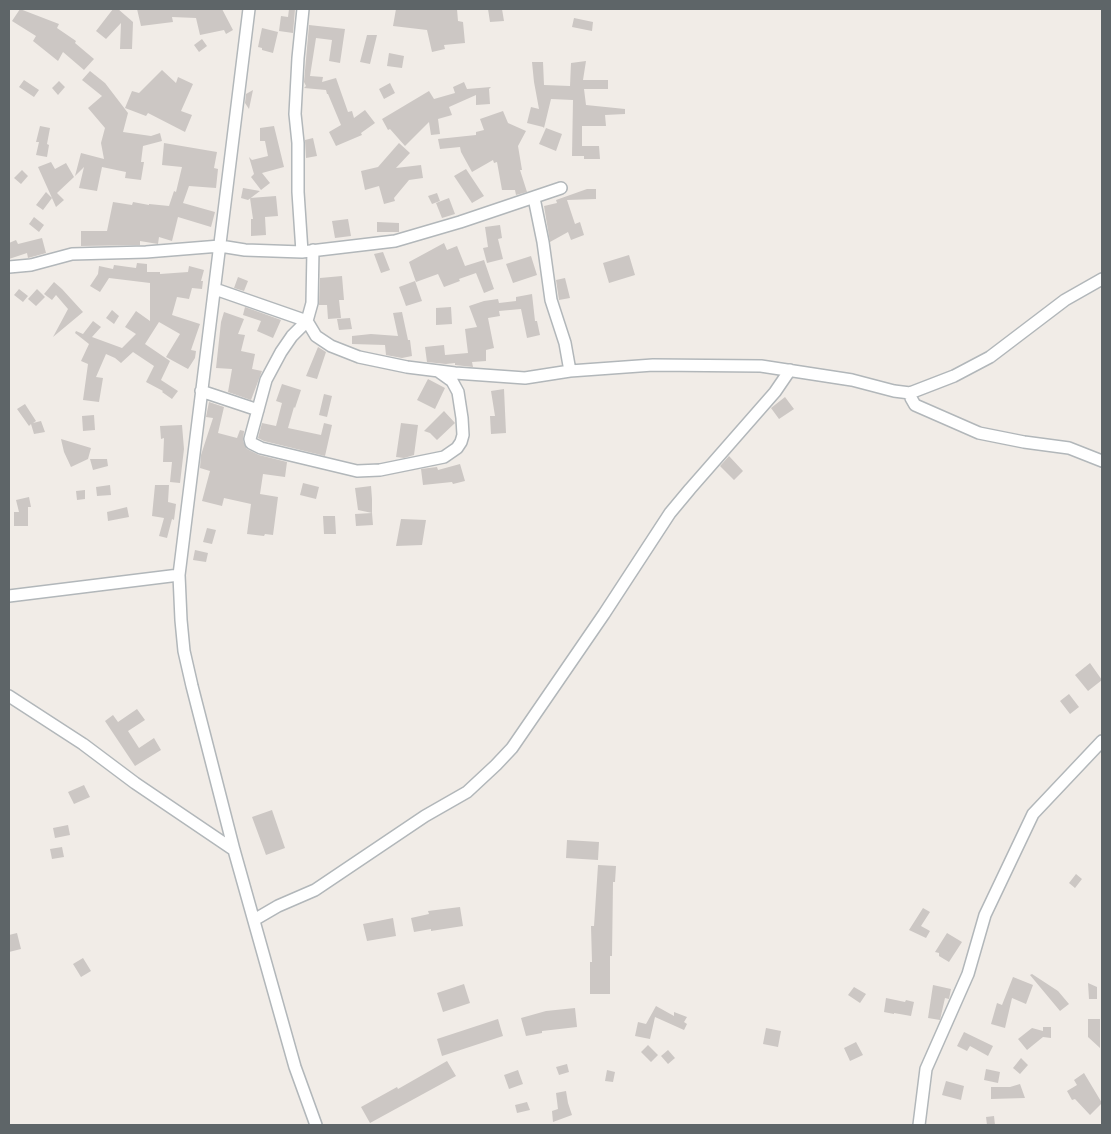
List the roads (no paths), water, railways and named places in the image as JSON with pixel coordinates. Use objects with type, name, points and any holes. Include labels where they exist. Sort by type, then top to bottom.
[{"type":"street","points":[[249,9],[179,575],[181,620],[184,651],[234,850],[295,1067],[316,1125]]},
{"type":"street","points":[[303,9],[295,114],[298,152],[298,192],[307,251],[312,303],[307,321],[292,336],[266,380],[250,440],[254,446],[357,471],[380,470],[444,457],[457,448],[461,442],[463,435],[462,418],[458,392],[452,381],[437,370]]},
{"type":"street","points":[[9,267],[31,265],[72,254],[146,252],[220,246],[245,250],[307,251],[395,241],[460,222],[561,188]]},
{"type":"street","points":[[534,198],[544,242],[551,300],[565,343],[570,371]]},
{"type":"street","points":[[215,289],[307,321],[316,336],[331,346],[359,356],[407,367],[525,378],[570,371],[653,365],[760,366],[852,380],[894,391],[910,392],[954,376],[990,357],[1065,300],[1102,279]]},
{"type":"street","points":[[254,920],[278,906],[315,890],[425,816],[467,792],[496,765],[512,748],[670,514],[775,392],[790,370]]},
{"type":"street","points":[[201,391],[258,410]]},
{"type":"street","points":[[910,392],[915,405],[979,433],[1069,448],[1102,461]]},
{"type":"street","points":[[9,596],[179,575]]},
{"type":"street","points":[[9,696],[83,744],[135,783],[234,850]]},
{"type":"street","points":[[918,1124],[926,1069],[968,974],[985,915],[1033,814],[1102,741]]}]
